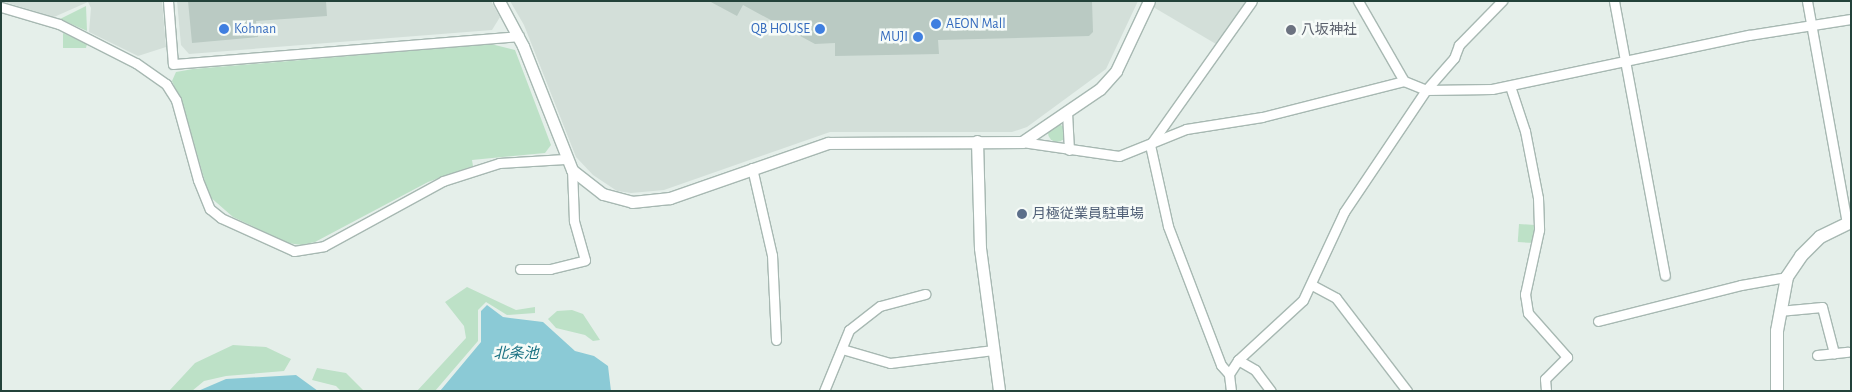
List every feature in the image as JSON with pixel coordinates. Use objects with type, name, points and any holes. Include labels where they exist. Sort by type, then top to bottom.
[{"type":"main road","points":[[1777,391],[1780,311],[1788,278],[1801,256],[1820,237],[1849,223]]},
{"type":"street","points":[[168,1],[173,64],[519,36]]},
{"type":"street","points":[[499,1],[519,36],[565,159],[572,170],[603,194],[632,202],[670,198],[828,142],[1022,142],[1118,156],[1150,145],[1186,129],[1262,117],[1404,81],[1426,90],[1510,86],[1812,25],[1851,19]]},
{"type":"street","points":[[1022,142],[1100,89],[1116,71],[1149,1]]},
{"type":"street","points":[[1229,374],[1221,365],[1168,226],[1150,145],[1252,1]]},
{"type":"street","points":[[1358,1],[1404,81]]},
{"type":"street","points":[[1230,391],[1229,374],[1238,360],[1295,308],[1312,285],[1344,212],[1426,90],[1454,58],[1459,45],[1502,1]]},
{"type":"street","points":[[1614,1],[1665,275]]},
{"type":"street","points":[[1808,1],[1849,223]]},
{"type":"street","points":[[1,7],[58,24],[136,63],[161,80],[176,100],[198,180],[210,209],[221,218],[294,251],[324,246],[444,181],[499,163],[565,159]]},
{"type":"street","points":[[1510,86],[1525,130],[1538,198],[1539,230],[1525,294],[1528,313],[1567,357],[1545,379],[1546,391]]},
{"type":"street","points":[[1066,112],[1069,150]]},
{"type":"street","points":[[977,141],[980,248],[999,391]]},
{"type":"street","points":[[752,168],[772,255],[776,340]]},
{"type":"street","points":[[520,270],[550,268],[585,260],[574,221],[572,170]]},
{"type":"street","points":[[1598,321],[1741,285],[1788,278]]},
{"type":"street","points":[[1312,285],[1336,298],[1407,391]]},
{"type":"street","points":[[824,391],[849,330],[880,306],[925,294]]},
{"type":"street","points":[[1780,311],[1822,307],[1834,353]]},
{"type":"street","points":[[842,349],[890,363],[993,350]]},
{"type":"street","points":[[1817,355],[1848,352]]},
{"type":"street","points":[[1238,360],[1255,370],[1271,391]]},
{"type":"shaded area","points":[[1,1],[162,1],[166,47],[138,56],[89,32],[91,8],[88,2],[54,17]]},
{"type":"shaded area","points":[[177,1],[491,1],[500,17],[492,30],[189,54],[181,45]]},
{"type":"shaded area","points":[[510,1],[1138,1],[1106,69],[1027,127],[1012,132],[830,132],[664,190],[631,193],[617,191],[593,175],[576,157],[524,25]]},
{"type":"shaded area","points":[[1143,1],[1247,1],[1216,44]]},
{"type":"green space","points":[[86,6],[87,31],[60,19]]},
{"type":"green space","points":[[63,33],[87,44],[86,48],[63,48]]},
{"type":"green space","points":[[491,44],[515,50],[551,145],[545,153],[472,160],[473,166],[428,182],[315,242],[301,245],[288,243],[233,217],[209,196],[184,108],[172,81],[176,72],[193,69]]},
{"type":"green space","points":[[1057,124],[1063,127],[1066,133],[1063,139],[1057,142],[1051,139],[1048,133],[1051,127]]},
{"type":"green space","points":[[1519,224],[1535,225],[1534,243],[1518,242]]},
{"type":"green space","points":[[467,287],[516,310],[535,307],[535,313],[507,315],[486,302],[478,310],[478,341],[435,391],[417,391],[466,338],[464,326],[445,302]]},
{"type":"green space","points":[[572,310],[583,314],[600,340],[593,341],[585,335],[556,328],[548,319],[557,311]]},
{"type":"green space","points":[[233,345],[266,347],[291,359],[284,371],[226,376],[204,381],[192,391],[169,391],[195,363]]},
{"type":"green space","points":[[317,368],[346,373],[364,391],[341,391],[336,386],[312,380]]},
{"type":"water","name":"北条池","points":[[487,305],[503,317],[543,322],[575,351],[594,356],[608,366],[611,391],[440,391],[481,342],[481,311]]},
{"type":"water","points":[[296,375],[318,391],[198,391],[226,379]]},
{"type":"building","name":"Kohnan","points":[[188,1],[326,1],[327,16],[256,21],[258,37],[192,43]]},
{"type":"building","name":"AEON Mall","points":[[709,1],[1092,1],[1093,32],[1089,36],[938,40],[939,54],[835,56],[835,43],[815,44],[743,5],[737,16]]},
{"type":"place","name":"AEON Mall","points":[[936,24]]},
{"type":"place","name":"Kohnan","points":[[224,29]]},
{"type":"place","name":"QB HOUSE","points":[[820,29]]},
{"type":"place","name":"八坂神社","points":[[1291,30]]},
{"type":"place","name":"MUJI","points":[[918,37]]},
{"type":"place","name":"月極従業員駐車場","points":[[1022,214]]}]
